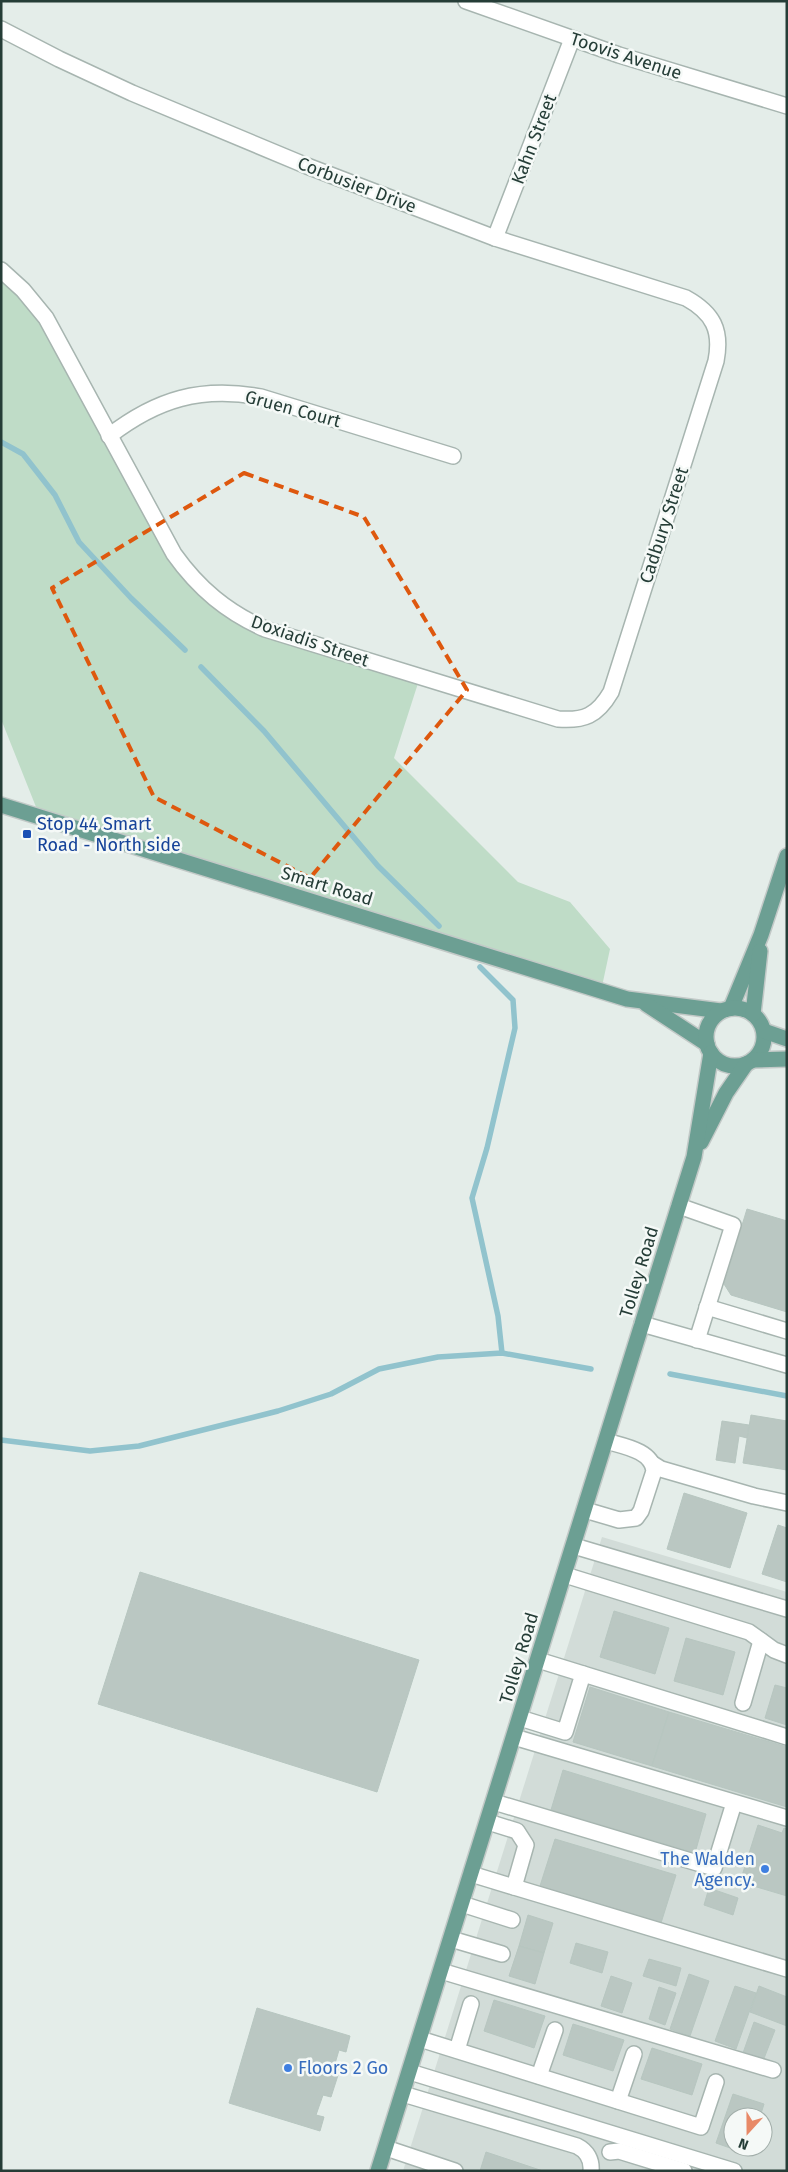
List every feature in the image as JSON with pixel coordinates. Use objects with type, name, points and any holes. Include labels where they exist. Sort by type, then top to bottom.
[{"type":"main road","name":"Smart Road","points":[[1,805],[642,1002],[726,1009]]},
{"type":"main road","points":[[787,856],[761,935],[726,1009],[714,1017],[706,1034],[709,1048],[718,1061],[727,1065],[736,1066],[749,1062],[787,1059]]},
{"type":"main road","points":[[753,1014],[761,935]]},
{"type":"main road","name":"Smart Road","points":[[642,1002],[671,1019],[709,1048]]},
{"type":"main road","points":[[726,1009],[749,1011],[757,1017],[764,1031],[761,1051],[749,1062]]},
{"type":"main road","points":[[764,1031],[787,1039]]},
{"type":"main road","name":"Tolley Road","points":[[378,2171],[452,1939],[694,1157],[709,1048]]},
{"type":"main road","name":"Tolley Road","points":[[694,1157],[726,1093],[749,1062]]},
{"type":"street","name":"Toovis Avenue","points":[[466,1],[572,39],[787,106]]},
{"type":"street","name":"Corbusier Drive","points":[[1,29],[132,93],[307,166],[496,238],[686,298],[699,305],[714,325]]},
{"type":"street","name":"Kahn Street","points":[[496,238],[572,39]]},
{"type":"street","name":"Doxiadis Street","points":[[1,270],[23,290],[46,318],[167,541],[187,572],[210,596],[246,621],[280,634],[558,719],[576,720],[588,717]]},
{"type":"street","name":"Cadbury Street","points":[[588,717],[604,705],[611,692],[716,361],[719,347],[714,325]]},
{"type":"street","name":"Gruen Court","points":[[109,436],[132,418],[154,406],[189,396],[215,392],[243,393],[261,396],[453,456]]},
{"type":"street","points":[[679,1206],[733,1225],[697,1340]]},
{"type":"street","points":[[707,1307],[787,1331]]},
{"type":"street","points":[[642,1324],[787,1365]]},
{"type":"street","points":[[606,1441],[637,1451],[648,1458],[653,1464],[670,1472],[787,1503]]},
{"type":"street","points":[[585,1510],[619,1520],[636,1518],[641,1511],[654,1471],[653,1464]]},
{"type":"street","points":[[574,1546],[787,1609]]},
{"type":"street","points":[[565,1575],[748,1632],[787,1655]]},
{"type":"street","points":[[743,1703],[762,1641]]},
{"type":"street","points":[[538,1660],[787,1737]]},
{"type":"street","points":[[520,1718],[565,1732],[583,1674]]},
{"type":"street","points":[[514,1737],[787,1818]]},
{"type":"street","points":[[494,1802],[714,1868],[734,1803]]},
{"type":"street","points":[[488,1822],[517,1831],[526,1845],[514,1887]]},
{"type":"street","points":[[472,1874],[787,1969]]},
{"type":"street","points":[[462,1904],[512,1920]]},
{"type":"street","points":[[452,1939],[502,1954]]},
{"type":"street","points":[[441,1971],[773,2070]]},
{"type":"street","points":[[457,2050],[471,2004]]},
{"type":"street","points":[[539,2076],[555,2030]]},
{"type":"street","points":[[420,2039],[701,2127],[716,2082]]},
{"type":"street","points":[[618,2101],[634,2054]]},
{"type":"street","points":[[407,2082],[543,2122],[572,2121],[734,2171]]},
{"type":"street","points":[[407,2082],[577,2146],[588,2155],[592,2171]]},
{"type":"street","points":[[592,2171],[610,2152],[625,2142],[635,2140]]},
{"type":"street","points":[[386,2148],[455,2171]]},
{"type":"street","points":[[610,2152],[618,2151],[684,2171]]},
{"type":"highlighted area","points":[[244,473],[364,517],[467,690],[310,878],[154,797],[52,588]]},
{"type":"shaded area","points":[[602,1537],[787,1592],[787,2171],[403,2171]]},
{"type":"green space","points":[[1,272],[30,297],[174,554],[240,617],[420,677],[394,758],[518,882],[570,902],[610,949],[601,991],[40,817],[1,719]]},
{"type":"building","points":[[747,1209],[787,1221],[787,1312],[731,1295],[724,1284]]},
{"type":"building","points":[[751,1415],[787,1421],[787,1470],[743,1463]]},
{"type":"building","points":[[722,1421],[749,1425],[747,1438],[739,1436],[735,1463],[716,1460]]},
{"type":"building","points":[[684,1493],[747,1513],[730,1568],[667,1549]]},
{"type":"building","points":[[778,1525],[787,1528],[787,1582],[762,1574]]},
{"type":"building","points":[[140,1572],[419,1660],[377,1792],[98,1704]]},
{"type":"building","points":[[614,1611],[669,1628],[655,1674],[600,1657]]},
{"type":"building","points":[[686,1638],[735,1652],[723,1695],[674,1681]]},
{"type":"building","points":[[775,1685],[787,1688],[787,1725],[765,1718]]},
{"type":"building","points":[[590,1687],[669,1712],[652,1766],[573,1742]]},
{"type":"building","points":[[669,1712],[787,1747],[787,1807],[652,1766]]},
{"type":"building","points":[[563,1770],[706,1814],[695,1853],[551,1810]]},
{"type":"building","name":"The Walden Agency.","points":[[758,1825],[782,1833],[784,1828],[787,1829],[787,1896],[740,1882]]},
{"type":"building","points":[[555,1839],[676,1875],[661,1923],[540,1886]]},
{"type":"building","points":[[709,1888],[738,1898],[733,1915],[704,1905]]},
{"type":"building","points":[[528,1915],[553,1923],[544,1953],[519,1946]]},
{"type":"building","points":[[576,1943],[608,1952],[602,1973],[570,1963]]},
{"type":"building","points":[[519,1946],[544,1953],[535,1984],[509,1976]]},
{"type":"building","points":[[649,1959],[681,1968],[676,1986],[643,1976]]},
{"type":"building","points":[[689,1974],[709,1981],[690,2036],[670,2029]]},
{"type":"building","points":[[611,1976],[632,1983],[622,2013],[601,2006]]},
{"type":"building","points":[[735,1986],[756,1993],[736,2049],[715,2041]]},
{"type":"building","points":[[759,1986],[787,1997],[787,2026],[750,2012]]},
{"type":"building","points":[[659,1987],[676,1993],[665,2025],[649,2019]]},
{"type":"building","points":[[494,2000],[545,2016],[534,2048],[484,2031]]},
{"type":"building","name":"Floors 2 Go","points":[[257,2008],[350,2036],[346,2052],[339,2050],[334,2067],[340,2069],[331,2097],[323,2095],[316,2115],[324,2117],[320,2131],[229,2103]]},
{"type":"building","points":[[754,2022],[775,2030],[763,2061],[743,2053]]},
{"type":"building","points":[[573,2024],[624,2040],[613,2071],[563,2055]]},
{"type":"building","points":[[652,2048],[702,2064],[692,2095],[641,2079]]},
{"type":"building","points":[[733,2094],[764,2104],[763,2107],[728,2107]]},
{"type":"building","points":[[723,2123],[723,2145],[716,2143]]},
{"type":"building","points":[[486,2152],[543,2171],[480,2171]]},
{"type":"waterway","points":[[1,442],[23,454],[55,495],[79,542],[131,598],[185,650]]},
{"type":"waterway","points":[[201,667],[264,731],[378,866],[439,926]]},
{"type":"waterway","points":[[480,967],[513,1000],[515,1028],[487,1148],[472,1198],[498,1316],[502,1353]]},
{"type":"waterway","points":[[1,1440],[90,1451],[139,1446],[278,1411],[331,1394],[379,1369],[438,1357],[502,1353],[591,1369]]},
{"type":"waterway","points":[[670,1374],[787,1396]]},
{"type":"place","name":"Stop 44 Smart Road - North side","points":[[27,834]]},
{"type":"place","name":"The Walden Agency.","points":[[765,1869]]},
{"type":"place","name":"Floors 2 Go","points":[[288,2068]]}]
